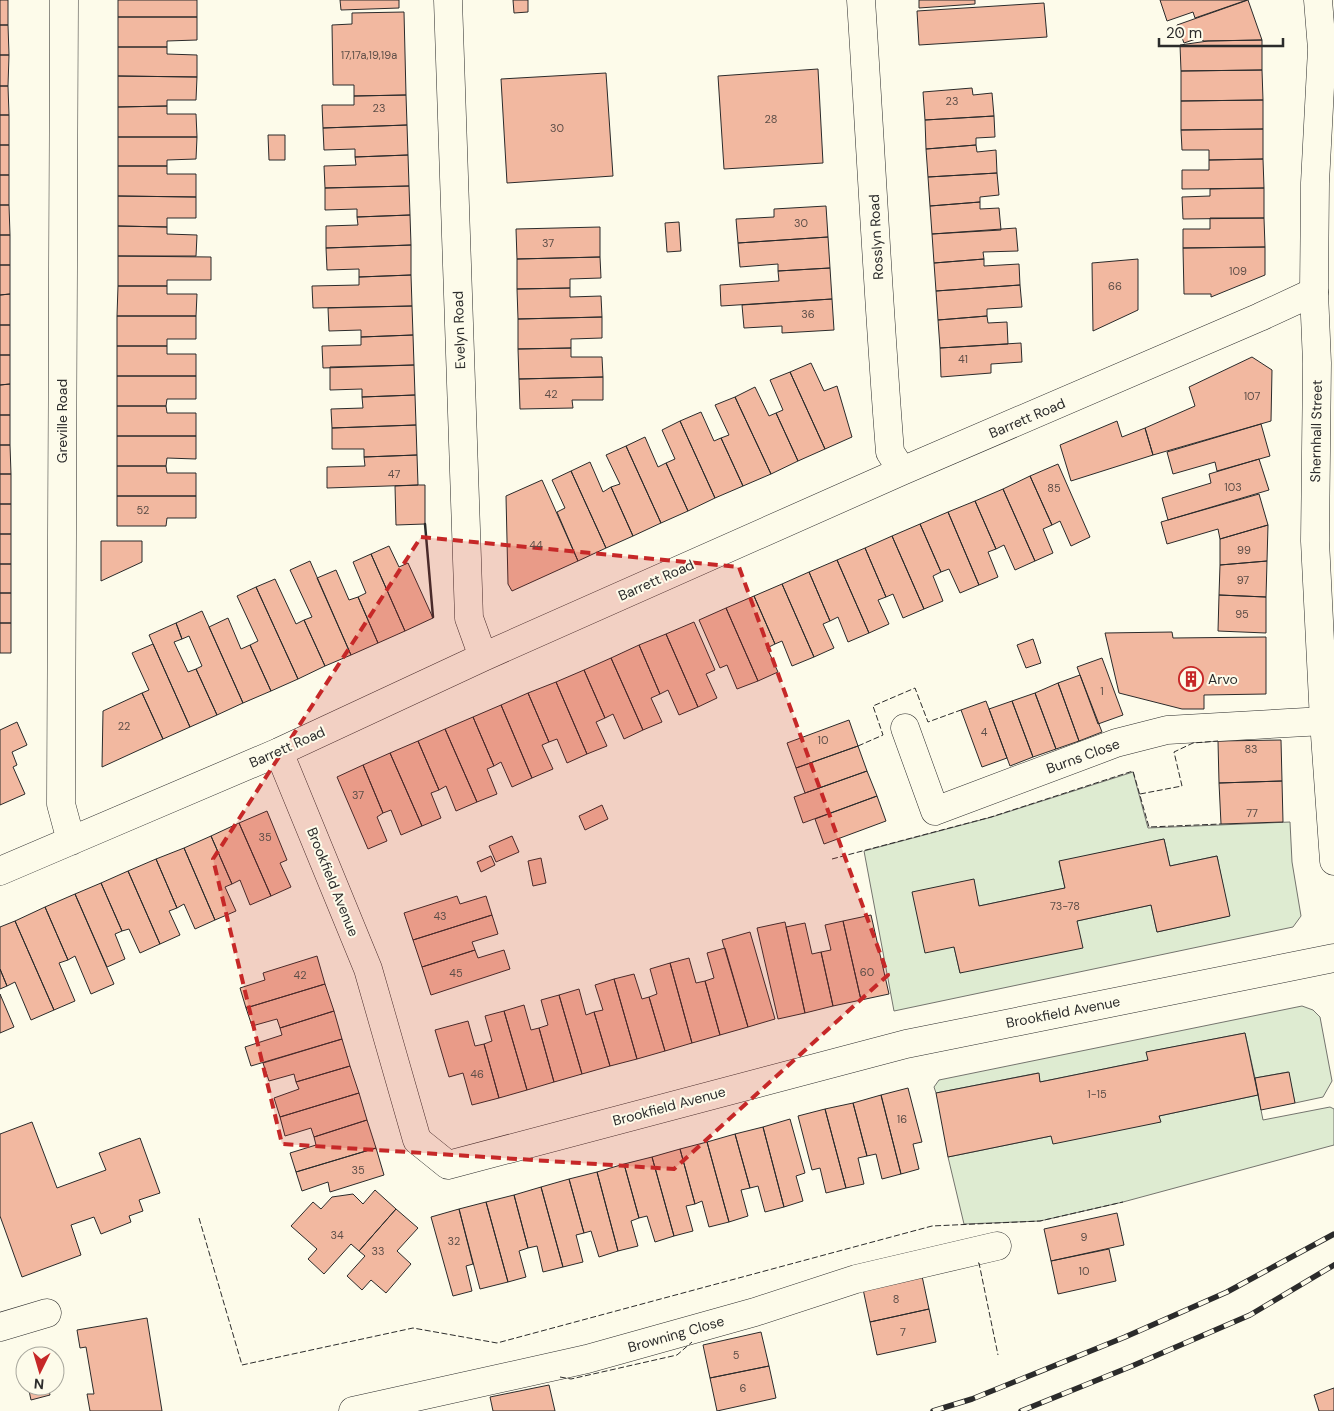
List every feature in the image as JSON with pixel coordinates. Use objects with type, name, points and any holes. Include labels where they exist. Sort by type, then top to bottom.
[{"type":"street","name":"Greville Road","points":[[64,0],[61,804],[71,840]]},
{"type":"street","name":"Evelyn Road","points":[[448,0],[469,618],[483,657]]},
{"type":"street","name":"Rosslyn Road","points":[[861,0],[879,310],[890,452],[902,472]]},
{"type":"street","name":"Shernhall Street","points":[[1318,0],[1322,49],[1316,183],[1314,292],[1317,362],[1315,542],[1324,721],[1334,861]]},
{"type":"street","name":"Barrett Road","points":[[0,871],[279,752],[483,657],[902,472],[1260,318],[1314,292]]},
{"type":"street","name":"Burns Close","points":[[905,728],[935,811],[1116,742],[1167,730],[1324,721]]},
{"type":"street","name":"Brookfield Avenue","points":[[279,752],[368,969],[417,1140],[448,1165],[906,1044],[1334,958]]},
{"type":"street","name":"Browning Close","points":[[353,1411],[587,1359],[755,1312],[856,1278],[997,1246]]},
{"type":"street","points":[[0,1327],[47,1313]]},
{"type":"highlighted area","points":[[421,537],[739,567],[888,975],[674,1169],[282,1144],[213,859]]},
{"type":"green space","points":[[1133,772],[1148,828],[1290,822],[1292,862],[1301,916],[1293,927],[894,1011],[864,851],[992,817]],"holes":[[[1164,839],[1170,866],[1217,856],[1229,916],[1157,932],[1151,905],[1077,921],[960,973],[954,947],[973,880],[979,906],[1065,888],[1059,862]]]},
{"type":"green space","points":[[1302,1006],[1313,1010],[1320,1017],[1332,1081],[1323,1097],[1295,1103],[1288,1072],[1255,1078],[1245,1033],[1147,1052],[1148,1060],[1040,1082],[1038,1073],[936,1093],[934,1087],[939,1080]]},
{"type":"green space","points":[[1258,1095],[1263,1120],[1330,1107],[1334,1109],[1334,1145],[1123,1202],[1040,1221],[964,1224],[948,1157],[1051,1136],[1160,1122],[1159,1116]]},
{"type":"building","points":[[0,0],[8,0],[8,25],[0,25]]},
{"type":"building","points":[[118,0],[197,0],[197,17],[118,17]]},
{"type":"building","points":[[340,0],[399,0],[399,8],[341,10]]},
{"type":"building","points":[[513,0],[528,0],[528,12],[514,13]]},
{"type":"building","points":[[919,0],[975,0],[975,4],[919,8]]},
{"type":"building","points":[[1160,0],[1247,0],[1195,18],[1193,12],[1167,21]]},
{"type":"building","points":[[1248,0],[1262,40],[1203,41],[1202,37],[1184,43],[1177,25]]},
{"type":"building","points":[[1044,3],[1047,37],[919,45],[917,11]]},
{"type":"building","points":[[404,12],[406,95],[354,96],[354,85],[333,85],[332,25],[352,24],[352,13]]},
{"type":"building","points":[[118,17],[197,17],[197,40],[167,41],[167,47],[118,47]]},
{"type":"building","points":[[0,25],[8,25],[9,55],[0,55]]},
{"type":"building","points":[[1262,40],[1262,70],[1181,71],[1180,45],[1208,41]]},
{"type":"building","points":[[118,47],[167,47],[167,54],[197,55],[197,77],[118,76]]},
{"type":"building","points":[[0,55],[9,55],[8,86],[0,86]]},
{"type":"building","points":[[818,69],[823,163],[724,169],[718,76]]},
{"type":"building","points":[[1262,70],[1263,100],[1181,101],[1181,71]]},
{"type":"building","points":[[606,73],[613,176],[507,183],[501,79]]},
{"type":"building","points":[[118,76],[197,77],[196,100],[167,100],[167,106],[118,107]]},
{"type":"building","points":[[0,86],[8,86],[9,115],[0,115]]},
{"type":"building","points":[[972,88],[973,95],[992,93],[994,116],[925,120],[923,92]]},
{"type":"building","points":[[406,95],[407,125],[323,128],[322,105],[354,105],[354,96]]},
{"type":"building","points":[[1263,100],[1263,129],[1181,130],[1181,101]]},
{"type":"building","points":[[167,106],[167,114],[196,114],[197,137],[118,137],[118,107]]},
{"type":"building","points":[[0,115],[9,115],[9,145],[0,145]]},
{"type":"building","points":[[994,116],[995,137],[976,138],[976,145],[926,149],[925,120]]},
{"type":"building","points":[[407,125],[408,155],[355,157],[355,149],[324,150],[323,128]]},
{"type":"building","points":[[1263,129],[1263,159],[1209,160],[1209,150],[1182,150],[1181,130]]},
{"type":"building","points":[[268,135],[285,135],[285,160],[269,160]]},
{"type":"building","points":[[118,137],[197,137],[196,159],[167,160],[167,166],[118,166]]},
{"type":"building","points":[[0,145],[9,145],[9,175],[0,175]]},
{"type":"building","points":[[976,145],[977,152],[996,150],[997,173],[928,177],[926,149]]},
{"type":"building","points":[[408,155],[409,186],[325,188],[324,166],[356,165],[355,157]]},
{"type":"building","points":[[1263,159],[1264,188],[1182,189],[1182,170],[1209,170],[1209,160]]},
{"type":"building","points":[[118,166],[167,166],[167,174],[196,174],[196,197],[118,196]]},
{"type":"building","points":[[997,173],[999,195],[980,197],[980,202],[930,206],[928,177]]},
{"type":"building","points":[[0,175],[9,175],[9,205],[0,205]]},
{"type":"building","points":[[409,186],[410,215],[357,217],[357,209],[325,210],[325,188]]},
{"type":"building","points":[[1264,188],[1264,218],[1183,219],[1182,197],[1210,196],[1210,189]]},
{"type":"building","points":[[118,196],[196,197],[196,218],[167,218],[167,227],[118,226]]},
{"type":"building","points":[[980,202],[980,209],[999,208],[1001,230],[932,234],[930,206]]},
{"type":"building","points":[[0,205],[9,205],[10,235],[0,235]]},
{"type":"building","points":[[826,206],[828,237],[738,243],[736,219],[774,217],[774,209]]},
{"type":"building","points":[[410,215],[411,245],[326,248],[326,226],[358,225],[357,217]]},
{"type":"building","points":[[1210,218],[1264,218],[1265,247],[1183,248],[1183,229],[1210,229]]},
{"type":"building","points":[[679,222],[681,251],[667,252],[665,223]]},
{"type":"building","points":[[118,226],[167,227],[167,234],[197,235],[196,256],[118,256]]},
{"type":"building","points":[[600,227],[600,257],[517,259],[516,229]]},
{"type":"building","points":[[1016,228],[1018,251],[983,252],[984,259],[934,263],[932,234]]},
{"type":"building","points":[[0,235],[10,235],[10,265],[0,265]]},
{"type":"building","points":[[828,237],[830,268],[778,271],[778,264],[740,267],[738,243]]},
{"type":"building","points":[[411,245],[411,275],[359,277],[359,269],[327,270],[326,248]]},
{"type":"building","points":[[1265,247],[1265,275],[1211,297],[1211,294],[1184,294],[1183,248]]},
{"type":"building","points":[[118,256],[211,257],[211,280],[167,280],[167,286],[118,286]]},
{"type":"building","points":[[600,257],[601,278],[570,279],[570,288],[517,289],[517,259]]},
{"type":"building","points":[[984,259],[984,266],[1019,264],[1020,285],[936,291],[934,263]]},
{"type":"building","points":[[1138,259],[1138,310],[1093,331],[1092,263]]},
{"type":"building","points":[[0,265],[10,265],[10,294],[0,295]]},
{"type":"building","points":[[830,268],[832,299],[721,306],[720,285],[779,281],[778,271]]},
{"type":"building","points":[[411,275],[412,306],[313,308],[312,286],[359,285],[359,277]]},
{"type":"building","points":[[1020,285],[1022,307],[987,309],[987,316],[938,320],[936,291]]},
{"type":"building","points":[[118,286],[167,286],[167,294],[197,294],[196,316],[117,316]]},
{"type":"building","points":[[570,288],[570,297],[601,296],[602,317],[518,319],[517,289]]},
{"type":"building","points":[[10,294],[10,325],[0,325],[0,295]]},
{"type":"building","points":[[832,299],[834,330],[782,333],[782,326],[744,328],[742,305]]},
{"type":"building","points":[[412,306],[413,335],[361,337],[361,330],[329,331],[328,308]]},
{"type":"building","points":[[117,316],[196,316],[196,339],[167,339],[167,346],[117,346]]},
{"type":"building","points":[[987,316],[988,323],[1007,322],[1008,344],[940,348],[938,320]]},
{"type":"building","points":[[602,317],[602,338],[571,339],[571,348],[518,349],[518,319]]},
{"type":"building","points":[[0,325],[10,325],[10,355],[0,355]]},
{"type":"building","points":[[413,335],[414,365],[323,368],[322,346],[361,345],[361,337]]},
{"type":"building","points":[[1021,343],[1022,362],[991,364],[991,373],[941,377],[940,348]]},
{"type":"building","points":[[117,346],[167,346],[167,354],[196,354],[196,376],[117,376]]},
{"type":"building","points":[[571,348],[571,357],[602,357],[603,377],[519,379],[518,349]]},
{"type":"building","points":[[0,355],[10,355],[10,384],[0,385]]},
{"type":"building","points":[[1252,357],[1272,370],[1271,421],[1153,455],[1145,428],[1195,406],[1189,387]]},
{"type":"building","points":[[811,363],[824,391],[837,386],[852,437],[825,449],[790,372]]},
{"type":"building","points":[[414,365],[415,395],[362,397],[362,389],[330,390],[330,367]]},
{"type":"building","points":[[790,372],[825,449],[798,461],[776,413],[783,410],[770,380]]},
{"type":"building","points":[[117,376],[196,376],[196,399],[167,399],[166,406],[117,406]]},
{"type":"building","points":[[603,377],[603,400],[572,400],[573,408],[520,409],[519,379]]},
{"type":"building","points":[[10,384],[10,415],[0,415],[0,385]]},
{"type":"building","points":[[755,387],[769,416],[776,413],[798,461],[771,474],[735,397]]},
{"type":"building","points":[[415,395],[416,425],[332,428],[331,409],[363,408],[362,397]]},
{"type":"building","points":[[735,397],[771,474],[743,486],[721,438],[729,435],[715,405]]},
{"type":"building","points":[[117,406],[166,406],[167,413],[196,413],[196,436],[117,436]]},
{"type":"building","points":[[701,412],[714,441],[721,438],[743,486],[715,498],[680,421]]},
{"type":"building","points":[[0,415],[10,415],[10,445],[0,445]]},
{"type":"building","points":[[680,421],[715,498],[688,511],[666,463],[675,459],[662,430]]},
{"type":"building","points":[[1117,421],[1122,437],[1145,428],[1153,455],[1071,481],[1060,445]]},
{"type":"building","points":[[1261,424],[1270,456],[1217,471],[1215,462],[1173,474],[1167,452]]},
{"type":"building","points":[[416,425],[417,455],[364,457],[364,449],[332,449],[332,428]]},
{"type":"building","points":[[117,436],[196,436],[196,459],[167,458],[166,466],[117,466]]},
{"type":"building","points":[[645,437],[658,467],[666,463],[688,511],[661,523],[626,446]]},
{"type":"building","points":[[0,445],[10,445],[11,474],[0,474]]},
{"type":"building","points":[[626,446],[661,523],[633,536],[611,487],[620,484],[606,455]]},
{"type":"building","points":[[417,455],[418,485],[327,488],[327,467],[365,466],[364,457]]},
{"type":"building","points":[[1259,459],[1269,490],[1168,520],[1162,498],[1211,483],[1209,474]]},
{"type":"building","points":[[590,462],[603,492],[611,487],[633,536],[606,548],[571,471]]},
{"type":"building","points":[[1058,464],[1090,537],[1071,546],[1060,521],[1052,525],[1030,476]]},
{"type":"building","points":[[117,466],[166,466],[167,473],[196,473],[196,496],[117,496]]},
{"type":"building","points":[[571,471],[606,548],[578,561],[557,512],[565,508],[552,480]]},
{"type":"building","points":[[0,474],[11,474],[11,504],[0,504]]},
{"type":"building","points":[[1030,476],[1052,525],[1043,529],[1053,553],[1035,561],[1003,489]]},
{"type":"building","points":[[542,480],[578,561],[512,591],[508,584],[506,496]]},
{"type":"building","points":[[425,485],[425,524],[396,525],[395,486]]},
{"type":"building","points":[[1003,489],[1035,561],[1015,570],[1004,545],[996,549],[975,501]]},
{"type":"building","points":[[1259,494],[1268,525],[1220,539],[1218,529],[1167,544],[1161,522]]},
{"type":"building","points":[[117,496],[196,496],[196,518],[167,518],[166,526],[117,526]]},
{"type":"building","points":[[975,501],[996,549],[988,552],[998,577],[979,585],[948,512]]},
{"type":"building","points":[[0,504],[11,504],[11,534],[0,534]]},
{"type":"building","points":[[948,512],[979,585],[960,593],[949,569],[941,572],[920,524]]},
{"type":"building","points":[[920,524],[941,572],[933,576],[943,601],[924,609],[892,536]]},
{"type":"building","points":[[1268,525],[1267,561],[1220,565],[1220,539]]},
{"type":"building","points":[[0,534],[11,534],[11,564],[0,564]]},
{"type":"building","points":[[892,536],[924,609],[903,618],[893,594],[886,597],[865,548]]},
{"type":"building","points":[[101,541],[142,541],[142,562],[101,581]]},
{"type":"building","points":[[389,546],[399,567],[408,563],[433,618],[405,631],[371,554]]},
{"type":"building","points":[[865,548],[886,597],[878,600],[889,624],[869,633],[837,560]]},
{"type":"building","points":[[371,554],[405,631],[378,643],[358,597],[366,593],[353,562]]},
{"type":"building","points":[[837,560],[869,633],[848,642],[838,617],[830,621],[809,572]]},
{"type":"building","points":[[310,561],[351,655],[325,666],[304,620],[312,617],[290,570]]},
{"type":"building","points":[[1267,561],[1266,597],[1219,595],[1220,565]]},
{"type":"building","points":[[0,564],[11,564],[11,593],[0,593]]},
{"type":"building","points":[[336,570],[349,600],[358,597],[378,643],[351,655],[317,578]]},
{"type":"building","points":[[809,572],[830,621],[823,624],[834,648],[814,657],[782,584]]},
{"type":"building","points":[[275,579],[296,624],[304,620],[325,666],[298,679],[256,587]]},
{"type":"building","points":[[782,584],[814,657],[792,666],[782,641],[775,644],[754,596]]},
{"type":"building","points":[[256,587],[298,679],[271,691],[250,645],[258,641],[237,596]]},
{"type":"building","points":[[0,593],[11,593],[11,623],[0,623]]},
{"type":"building","points":[[1219,595],[1266,597],[1266,633],[1218,631]]},
{"type":"building","points":[[754,596],[775,644],[767,648],[778,672],[758,681],[726,608]]},
{"type":"building","points":[[726,608],[758,681],[737,689],[727,665],[720,668],[699,620]]},
{"type":"building","points":[[202,611],[243,703],[217,715],[196,669],[202,666],[189,636],[182,639],[176,623]]},
{"type":"building","points":[[228,618],[241,649],[250,645],[271,691],[243,703],[209,627]]},
{"type":"building","points":[[694,622],[715,670],[706,674],[717,698],[698,707],[666,634]]},
{"type":"building","points":[[0,623],[11,623],[11,653],[0,653]]},
{"type":"building","points":[[176,623],[182,639],[174,642],[188,672],[196,669],[217,715],[190,727],[149,635]]},
{"type":"building","name":"Arvo","points":[[1172,632],[1173,638],[1266,637],[1266,694],[1204,695],[1204,709],[1182,709],[1119,693],[1105,633]]},
{"type":"building","points":[[666,634],[698,707],[679,715],[668,690],[660,694],[639,645]]},
{"type":"building","points":[[1033,639],[1041,663],[1026,668],[1017,645]]},
{"type":"building","points":[[153,644],[190,727],[163,739],[142,693],[149,690],[132,653]]},
{"type":"building","points":[[639,645],[660,694],[651,698],[662,722],[643,730],[611,658]]},
{"type":"building","points":[[611,658],[643,730],[624,739],[613,714],[605,718],[584,670]]},
{"type":"building","points":[[1102,658],[1123,715],[1098,724],[1077,667]]},
{"type":"building","points":[[584,670],[605,718],[596,722],[607,746],[587,754],[556,682]]},
{"type":"building","points":[[1080,675],[1102,732],[1079,741],[1058,683]]},
{"type":"building","points":[[556,682],[587,754],[567,763],[557,739],[549,742],[528,693]]},
{"type":"building","points":[[1058,683],[1079,741],[1056,749],[1035,693]]},
{"type":"building","points":[[142,693],[163,739],[102,767],[103,711]]},
{"type":"building","points":[[528,693],[549,742],[542,745],[553,769],[532,778],[501,705]]},
{"type":"building","points":[[1035,693],[1056,749],[1033,757],[1012,701]]},
{"type":"building","points":[[986,701],[1007,758],[982,767],[961,710]]},
{"type":"building","points":[[1012,701],[1033,757],[1010,766],[989,709]]},
{"type":"building","points":[[501,705],[532,778],[512,787],[501,762],[494,766],[473,717]]},
{"type":"building","points":[[473,717],[494,766],[487,769],[497,794],[477,802],[445,729]]},
{"type":"building","points":[[849,720],[858,746],[796,768],[787,743]]},
{"type":"building","points":[[17,722],[27,745],[12,752],[17,765],[13,767],[25,794],[0,805],[0,730]]},
{"type":"building","points":[[445,729],[477,802],[456,811],[446,786],[439,790],[418,741]]},
{"type":"building","points":[[1281,740],[1282,781],[1219,783],[1218,741]]},
{"type":"building","points":[[418,741],[439,790],[431,793],[441,818],[422,826],[390,753]]},
{"type":"building","points":[[858,746],[867,771],[805,793],[796,768]]},
{"type":"building","points":[[390,753],[422,826],[401,835],[391,810],[383,813],[363,765]]},
{"type":"building","points":[[363,765],[383,813],[377,817],[387,841],[368,849],[337,777]]},
{"type":"building","points":[[867,771],[877,796],[803,823],[794,797]]},
{"type":"building","points":[[1282,781],[1283,822],[1221,824],[1219,783]]},
{"type":"building","points":[[877,796],[886,821],[824,844],[815,819]]},
{"type":"building","points":[[602,805],[608,819],[585,830],[579,816]]},
{"type":"building","points":[[267,811],[287,860],[280,863],[291,887],[271,896],[239,823]]},
{"type":"building","points":[[239,823],[271,896],[250,905],[240,880],[232,884],[211,836]]},
{"type":"building","points":[[211,836],[232,884],[225,887],[236,911],[215,920],[184,848]]},
{"type":"building","points":[[512,836],[519,852],[496,862],[489,846]]},
{"type":"building","points":[[1164,839],[1170,866],[1217,856],[1230,916],[1157,932],[1151,905],[1077,921],[1083,948],[960,973],[954,947],[925,953],[912,892],[974,879],[979,906],[1065,888],[1059,861]]},
{"type":"building","points":[[184,848],[215,920],[195,929],[184,904],[177,908],[156,859]]},
{"type":"building","points":[[491,856],[495,865],[481,872],[477,862]]},
{"type":"building","points":[[541,858],[546,883],[533,886],[528,861]]},
{"type":"building","points":[[156,859],[177,908],[169,911],[180,935],[160,944],[128,871]]},
{"type":"building","points":[[128,871],[160,944],[140,953],[129,929],[122,931],[101,883]]},
{"type":"building","points":[[101,883],[122,931],[115,934],[125,959],[107,967],[75,894]]},
{"type":"building","points":[[75,894],[114,984],[91,994],[75,956],[68,960],[45,907]]},
{"type":"building","points":[[457,896],[460,904],[486,896],[492,915],[413,940],[404,913]]},
{"type":"building","points":[[45,907],[68,960],[59,963],[75,1001],[54,1010],[15,921]]},
{"type":"building","points":[[492,915],[498,934],[472,942],[475,950],[422,967],[413,940]]},
{"type":"building","points":[[871,915],[889,994],[861,1000],[843,921]]},
{"type":"building","points":[[15,921],[54,1010],[31,1020],[15,982],[7,986],[0,969],[0,927]]},
{"type":"building","points":[[843,921],[861,1000],[833,1006],[821,952],[831,950],[825,925]]},
{"type":"building","points":[[785,922],[805,1013],[778,1019],[757,928]]},
{"type":"building","points":[[805,923],[812,954],[821,952],[833,1006],[805,1013],[786,927]]},
{"type":"building","points":[[750,932],[775,1019],[748,1027],[722,940]]},
{"type":"building","points":[[725,948],[748,1027],[720,1035],[705,981],[714,978],[707,953]]},
{"type":"building","points":[[475,950],[478,958],[504,950],[510,969],[431,995],[422,967]]},
{"type":"building","points":[[317,956],[325,984],[246,1008],[240,988],[265,980],[263,973]]},
{"type":"building","points":[[689,958],[696,983],[705,981],[720,1035],[692,1043],[670,963]]},
{"type":"building","points":[[670,963],[692,1043],[665,1051],[649,997],[657,994],[650,969]]},
{"type":"building","points":[[0,969],[7,986],[0,989]]},
{"type":"building","points":[[634,974],[642,999],[649,997],[665,1051],[637,1059],[614,979]]},
{"type":"building","points":[[614,979],[637,1059],[610,1066],[594,1012],[603,1010],[595,985]]},
{"type":"building","points":[[325,984],[334,1011],[280,1028],[277,1019],[252,1026],[246,1008]]},
{"type":"building","points":[[579,989],[586,1015],[594,1012],[610,1066],[582,1074],[559,995]]},
{"type":"building","points":[[0,994],[14,1027],[0,1033]]},
{"type":"building","points":[[559,995],[582,1074],[554,1082],[539,1028],[548,1025],[541,1000]]},
{"type":"building","points":[[524,1005],[531,1030],[539,1028],[554,1082],[527,1090],[504,1011]]},
{"type":"building","points":[[334,1011],[342,1039],[251,1066],[245,1047],[282,1035],[280,1028]]},
{"type":"building","points":[[504,1011],[527,1090],[499,1098],[484,1044],[492,1041],[485,1016]]},
{"type":"building","points":[[468,1021],[475,1046],[484,1044],[499,1098],[472,1105],[463,1073],[449,1077],[435,1030]]},
{"type":"building","points":[[1245,1033],[1258,1095],[1159,1116],[1161,1122],[1053,1144],[1051,1136],[948,1157],[936,1093],[1039,1073],[1040,1082],[1148,1060],[1146,1052]]},
{"type":"building","points":[[342,1039],[350,1066],[296,1082],[294,1074],[269,1081],[263,1063]]},
{"type":"building","points":[[350,1066],[359,1093],[280,1117],[274,1098],[299,1089],[296,1082]]},
{"type":"building","points":[[1289,1072],[1295,1103],[1261,1110],[1255,1078]]},
{"type":"building","points":[[908,1088],[922,1142],[913,1144],[919,1169],[901,1174],[881,1095]]},
{"type":"building","points":[[359,1093],[367,1120],[314,1137],[311,1128],[285,1136],[280,1117]]},
{"type":"building","points":[[881,1095],[901,1174],[882,1179],[876,1154],[867,1156],[853,1103]]},
{"type":"building","points":[[853,1103],[867,1156],[858,1158],[864,1184],[846,1188],[825,1109]]},
{"type":"building","points":[[825,1109],[846,1188],[826,1193],[820,1168],[812,1170],[798,1116]]},
{"type":"building","points":[[790,1119],[805,1173],[796,1176],[803,1201],[784,1207],[763,1127]]},
{"type":"building","points":[[367,1120],[376,1148],[296,1172],[290,1153],[316,1145],[314,1137]]},
{"type":"building","points":[[32,1122],[57,1188],[106,1170],[99,1153],[140,1138],[160,1193],[139,1200],[143,1211],[129,1216],[131,1222],[101,1234],[94,1217],[71,1225],[81,1255],[22,1277],[0,1216],[0,1134]]},
{"type":"building","points":[[763,1127],[784,1207],[765,1212],[758,1186],[750,1188],[735,1134]]},
{"type":"building","points":[[735,1134],[750,1188],[741,1190],[748,1216],[729,1222],[707,1142]]},
{"type":"building","points":[[707,1142],[729,1222],[709,1227],[702,1201],[695,1204],[680,1149]]},
{"type":"building","points":[[376,1148],[384,1175],[330,1192],[328,1182],[302,1191],[296,1172]]},
{"type":"building","points":[[680,1149],[695,1204],[686,1206],[693,1231],[674,1236],[652,1157]]},
{"type":"building","points":[[652,1157],[674,1236],[655,1242],[647,1216],[639,1218],[624,1164]]},
{"type":"building","points":[[624,1164],[639,1218],[631,1221],[638,1246],[618,1251],[597,1172]]},
{"type":"building","points":[[597,1172],[618,1251],[599,1257],[591,1231],[584,1233],[569,1179]]},
{"type":"building","points":[[569,1179],[584,1233],[576,1235],[583,1262],[563,1267],[541,1187]]},
{"type":"building","points":[[541,1187],[563,1267],[543,1272],[537,1246],[528,1248],[514,1195]]},
{"type":"building","points":[[375,1190],[396,1209],[359,1251],[351,1244],[324,1274],[308,1259],[317,1249],[291,1226],[313,1202],[321,1209],[332,1197],[353,1194],[363,1204]]},
{"type":"building","points":[[514,1195],[528,1248],[519,1251],[526,1277],[508,1282],[486,1202]]},
{"type":"building","points":[[486,1202],[508,1282],[480,1289],[459,1209]]},
{"type":"building","points":[[396,1209],[418,1228],[397,1251],[411,1264],[386,1293],[371,1280],[362,1290],[347,1276],[365,1256],[359,1251]]},
{"type":"building","points":[[459,1209],[473,1264],[466,1266],[472,1291],[453,1296],[431,1217]]},
{"type":"building","points":[[1117,1213],[1124,1245],[1051,1261],[1044,1229]]},
{"type":"building","points":[[1109,1249],[1116,1281],[1058,1294],[1051,1261]]},
{"type":"building","points":[[922,1276],[929,1309],[870,1322],[863,1289]]},
{"type":"building","points":[[929,1309],[936,1342],[877,1355],[870,1322]]},
{"type":"building","points":[[147,1318],[162,1411],[90,1411],[87,1394],[94,1394],[86,1347],[80,1348],[77,1330]]},
{"type":"building","points":[[761,1332],[769,1366],[710,1378],[703,1345]]},
{"type":"building","points":[[769,1366],[776,1398],[717,1411],[710,1378]]},
{"type":"building","points":[[549,1385],[555,1411],[493,1411],[490,1397]]},
{"type":"building","points":[[1334,1388],[1334,1411],[1319,1411],[1314,1395]]},
{"type":"building","points":[[30,1396],[46,1396],[31,1400]]},
{"type":"railway","points":[[933,1411],[972,1399],[1125,1337],[1227,1292],[1334,1234]]},
{"type":"railway","points":[[1021,1411],[1250,1315],[1334,1265]]},
{"type":"fence","points":[[858,746],[883,735],[873,706],[915,688],[928,722],[961,710]]},
{"type":"fence","points":[[1140,794],[1182,786],[1174,752],[1193,743],[1218,741]]},
{"type":"fence","points":[[832,859],[991,817],[1133,771],[1149,827],[1221,824]]},
{"type":"fence","points":[[199,1218],[242,1365],[413,1328],[497,1343],[932,1226],[1040,1221],[1123,1202]]},
{"type":"fence","points":[[978,1263],[998,1355]]},
{"type":"fence","points":[[560,1377],[571,1379],[677,1355],[692,1342]]},
{"type":"wall","points":[[425,524],[433,617]]},
{"type":"place","name":"Arvo","points":[[1191,679]]}]
